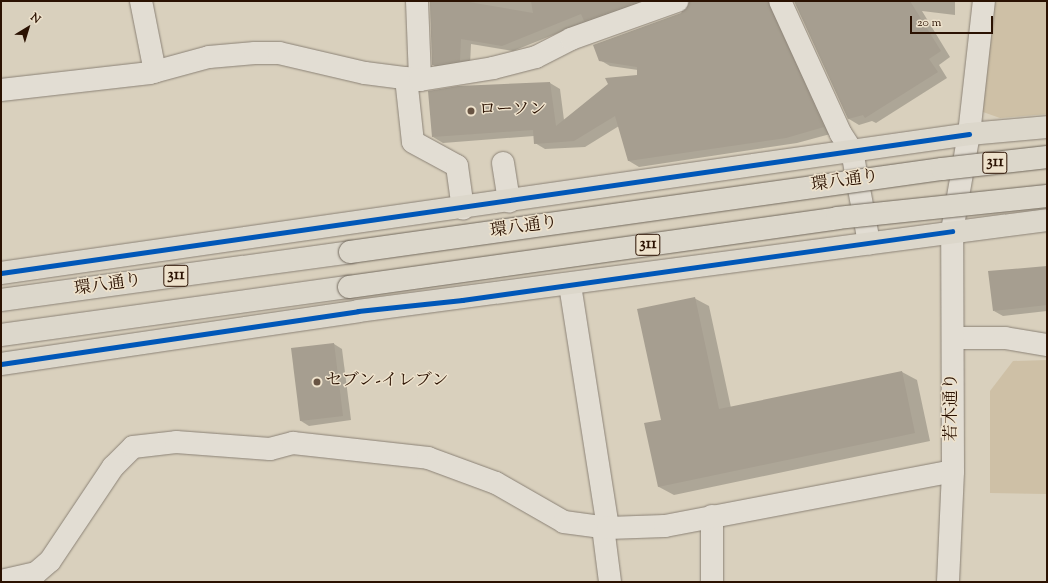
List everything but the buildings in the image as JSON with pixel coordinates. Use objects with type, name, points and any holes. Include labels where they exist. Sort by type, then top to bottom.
[{"type":"main road","points":[[22,271],[463,209],[969,134],[1047,127]]},
{"type":"main road","name":"環八通り","points":[[1,300],[942,169],[1047,157]]},
{"type":"main road","name":"環八通り","points":[[1,335],[837,218],[1047,196]]},
{"type":"main road","points":[[1,364],[358,311],[570,285],[869,243],[1047,220]]},
{"type":"main road","points":[[26,297],[223,255],[345,226]]},
{"type":"main road","points":[[1,273],[223,255],[350,252]]},
{"type":"main road","points":[[32,360],[349,287]]},
{"type":"main road","points":[[26,332],[358,311]]},
{"type":"street","points":[[141,1],[155,72]]},
{"type":"street","points":[[417,1],[413,79],[413,142],[458,166],[463,209]]},
{"type":"street","points":[[1,90],[155,72],[209,57],[279,53],[365,73],[413,79],[492,68],[536,57],[571,39],[677,1]]},
{"type":"street","points":[[780,1],[841,134],[852,151],[869,243]]},
{"type":"street","name":"若木通り","points":[[948,582],[953,471],[954,338],[952,232],[969,134],[984,1]]},
{"type":"street","points":[[503,163],[509,202]]},
{"type":"street","points":[[570,285],[606,527],[610,582]]},
{"type":"street","points":[[954,338],[1005,338],[1047,345]]},
{"type":"street","points":[[1,581],[36,573],[50,561],[112,467],[133,447],[176,442],[270,449],[293,443],[428,458],[496,483],[564,522],[606,527],[665,526],[953,471]]},
{"type":"street","points":[[712,516],[712,582]]},
{"type":"shaded area","points":[[992,1],[1047,1],[1047,114],[1000,118],[983,112]]},
{"type":"shaded area","points":[[1047,360],[1047,494],[990,493],[990,391],[1013,361]]},
{"type":"cycle path","points":[[1,273],[969,134]]},
{"type":"cycle path","points":[[1,364],[358,311],[462,300],[952,231]]},
{"type":"place","name":"ローソン","points":[[471,111]]},
{"type":"place","name":"セブン-イレブン","points":[[317,382]]}]
